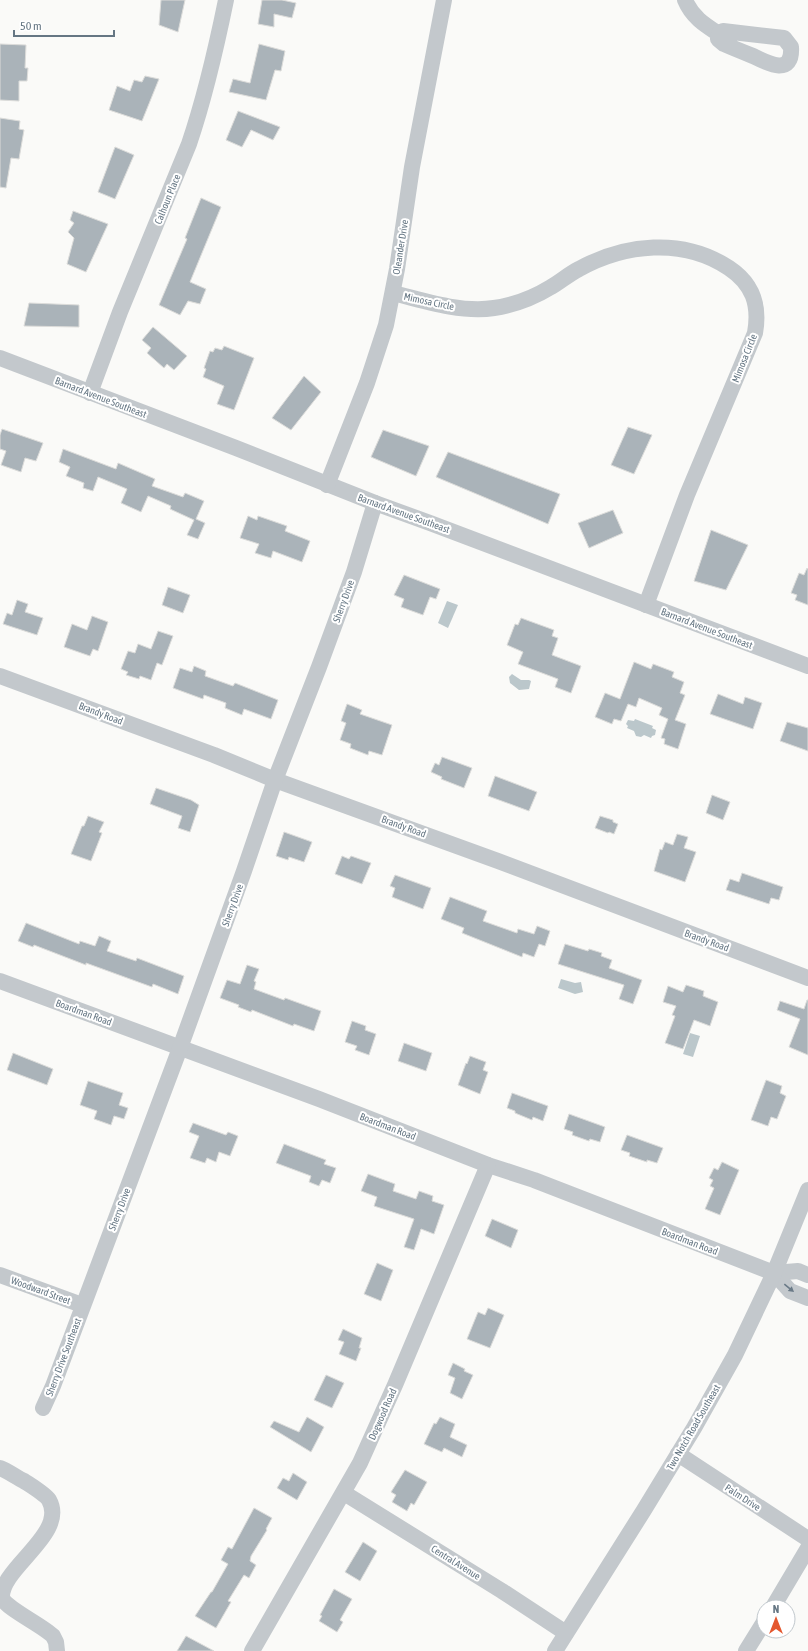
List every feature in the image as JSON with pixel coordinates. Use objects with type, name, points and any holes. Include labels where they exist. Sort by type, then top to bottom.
[{"type":"street","name":"Calhoun Place","points":[[90,393],[120,312],[189,144],[211,68],[226,0]]},
{"type":"street","name":"Oleander Drive","points":[[327,485],[377,355],[393,294],[412,167],[444,0]]},
{"type":"street","points":[[685,0],[700,22],[719,34]]},
{"type":"street","name":"Mimosa Circle","points":[[393,294],[429,303],[471,309],[492,308],[522,302],[536,296],[578,270],[610,255],[638,248],[653,247],[684,250],[698,254],[726,266],[739,275],[752,294],[755,303],[757,313],[755,333],[687,495],[646,605]]},
{"type":"street","name":"Barnard Avenue Southeast","points":[[0,358],[236,448],[327,485],[808,666]]},
{"type":"street","name":"Sherry Drive","points":[[82,1305],[180,1048],[275,780],[354,572],[375,503]]},
{"type":"street","name":"Brandy Road","points":[[0,676],[808,978]]},
{"type":"street","name":"Boardman Road","points":[[0,981],[319,1099],[488,1165],[534,1180],[774,1273],[798,1271],[808,1275]]},
{"type":"street","name":"Dogwood Road","points":[[252,1651],[360,1463],[392,1392],[488,1165]]},
{"type":"street","name":"Two Notch Road Southeast","points":[[555,1651],[678,1454],[735,1355],[774,1273],[808,1190]]},
{"type":"street","name":"Boardman Road","points":[[774,1273],[790,1291],[808,1298]]},
{"type":"street","name":"Woodward Street","points":[[0,1275],[82,1305]]},
{"type":"street","name":"Sherry Drive Southeast","points":[[43,1408],[53,1386],[82,1305]]},
{"type":"street","name":"Palm Drive","points":[[678,1454],[808,1540]]},
{"type":"street","points":[[0,1468],[30,1485],[48,1499],[51,1508],[51,1516],[46,1530],[6,1577],[1,1587],[1,1593],[5,1603],[53,1636],[56,1642],[56,1651]]},
{"type":"street","name":"Central Avenue","points":[[344,1493],[496,1587],[566,1633]]},
{"type":"street","points":[[778,1599],[808,1548]]},
{"type":"street","points":[[746,1651],[756,1635]]},
{"type":"shaded area","points":[[447,601],[458,605],[448,628],[438,623]]},
{"type":"shaded area","points":[[512,674],[521,680],[531,681],[529,689],[519,690],[510,683],[509,677]]},
{"type":"shaded area","points":[[635,719],[653,726],[652,728],[656,730],[655,735],[651,738],[644,735],[641,737],[636,736],[634,731],[627,728],[628,726],[626,724],[628,720],[634,721]]},
{"type":"shaded area","points":[[561,979],[575,983],[581,982],[583,992],[575,994],[558,988]]},
{"type":"shaded area","points":[[690,1033],[700,1036],[693,1057],[683,1054]]},
{"type":"building","points":[[161,0],[185,0],[178,32],[159,25]]},
{"type":"building","points":[[262,0],[282,0],[296,3],[292,18],[274,14],[274,27],[258,24]]},
{"type":"building","points":[[0,44],[26,45],[25,68],[28,68],[27,81],[19,81],[19,101],[0,100]]},
{"type":"building","points":[[259,44],[285,51],[281,71],[275,70],[266,100],[229,92],[233,79],[250,83]]},
{"type":"building","points":[[145,76],[159,79],[142,121],[109,110],[117,86],[130,91],[134,80],[142,82]]},
{"type":"building","points":[[238,111],[280,127],[273,140],[251,130],[242,147],[226,140]]},
{"type":"building","points":[[0,118],[20,121],[19,129],[24,130],[19,159],[11,158],[6,188],[0,187]]},
{"type":"building","points":[[115,147],[134,155],[115,199],[98,192]]},
{"type":"building","points":[[201,198],[221,207],[190,282],[206,289],[200,304],[188,301],[180,315],[159,305],[187,239],[185,238]]},
{"type":"building","points":[[73,211],[108,224],[86,272],[67,264],[74,238],[68,232],[74,223],[70,220]]},
{"type":"building","points":[[29,303],[79,305],[79,327],[24,326]]},
{"type":"building","points":[[153,327],[187,356],[174,370],[167,364],[164,368],[147,353],[151,348],[142,340]]},
{"type":"building","points":[[224,346],[254,358],[234,410],[217,404],[224,386],[203,377],[206,369],[204,368],[210,351],[213,352],[215,348],[222,350]]},
{"type":"building","points":[[304,376],[321,392],[291,430],[272,418]]},
{"type":"building","points":[[628,427],[652,435],[634,474],[611,465]]},
{"type":"building","points":[[2,429],[43,443],[36,461],[25,458],[21,472],[1,465],[6,451],[0,449],[0,435]]},
{"type":"building","points":[[383,430],[429,446],[416,476],[371,457]]},
{"type":"building","points":[[63,449],[116,469],[118,463],[155,479],[152,486],[183,497],[185,493],[204,501],[196,519],[205,523],[198,539],[187,535],[194,520],[170,509],[171,506],[148,496],[141,512],[121,503],[127,489],[98,477],[93,491],[83,488],[84,483],[66,476],[70,467],[59,462]]},
{"type":"building","points":[[448,452],[560,494],[548,524],[436,477]]},
{"type":"building","points":[[613,510],[623,533],[589,548],[578,523]]},
{"type":"building","points":[[248,516],[257,520],[258,516],[287,526],[285,531],[310,541],[302,562],[273,551],[271,558],[255,553],[259,544],[240,538]]},
{"type":"building","points":[[711,530],[748,545],[726,590],[694,581]]},
{"type":"building","points":[[807,568],[808,605],[795,600],[797,595],[791,593],[799,573],[804,575]]},
{"type":"building","points":[[404,575],[440,589],[436,599],[430,597],[423,615],[401,607],[404,599],[394,595]]},
{"type":"building","points":[[168,587],[190,595],[183,613],[162,605]]},
{"type":"building","points":[[17,600],[28,604],[25,612],[43,618],[37,635],[3,624],[7,613],[12,615]]},
{"type":"building","points":[[92,616],[108,622],[98,651],[93,649],[90,656],[64,647],[72,624],[87,630]]},
{"type":"building","points":[[521,618],[554,630],[552,636],[558,638],[552,655],[581,666],[571,693],[555,687],[558,679],[518,664],[523,652],[507,645],[515,624],[518,625]]},
{"type":"building","points":[[158,631],[173,636],[162,665],[157,663],[151,680],[140,676],[139,679],[126,675],[128,672],[121,669],[128,651],[135,653],[138,644],[151,649]]},
{"type":"building","points":[[634,662],[651,669],[653,664],[674,672],[672,677],[684,682],[680,693],[685,695],[675,720],[686,724],[678,749],[664,744],[665,739],[661,738],[668,719],[659,715],[662,708],[639,698],[636,707],[628,704],[621,721],[614,719],[612,724],[595,717],[605,693],[620,699]]},
{"type":"building","points":[[194,666],[206,671],[205,676],[233,686],[235,683],[278,700],[271,719],[244,709],[242,715],[225,708],[226,703],[204,695],[203,699],[173,688],[180,668],[192,672]]},
{"type":"building","points":[[718,694],[743,704],[745,697],[762,703],[753,729],[710,714]]},
{"type":"building","points":[[347,704],[362,710],[360,714],[392,725],[382,755],[369,751],[368,755],[350,748],[351,744],[340,740],[346,723],[341,721]]},
{"type":"building","points":[[787,722],[808,728],[808,751],[780,741]]},
{"type":"building","points":[[442,757],[472,768],[464,788],[441,779],[442,777],[431,772],[435,763],[439,765]]},
{"type":"building","points":[[495,776],[537,792],[529,811],[488,796]]},
{"type":"building","points":[[156,788],[191,800],[199,805],[190,832],[178,828],[182,816],[150,804]]},
{"type":"building","points":[[712,795],[730,802],[723,820],[706,813]]},
{"type":"building","points":[[88,816],[104,822],[99,832],[102,833],[91,861],[71,854],[82,826],[84,826]]},
{"type":"building","points":[[600,816],[613,820],[613,822],[618,824],[614,834],[595,828]]},
{"type":"building","points":[[284,832],[312,842],[304,862],[289,857],[288,860],[276,856]]},
{"type":"building","points":[[677,834],[688,837],[684,848],[696,852],[685,882],[654,871],[660,849],[662,850],[665,842],[673,845]]},
{"type":"building","points":[[342,856],[349,859],[351,856],[371,863],[362,884],[335,874]]},
{"type":"building","points":[[742,873],[783,887],[779,900],[771,898],[769,904],[726,890],[730,879],[739,882]]},
{"type":"building","points":[[395,875],[431,888],[423,909],[392,897],[395,888],[390,886]]},
{"type":"building","points":[[450,897],[487,911],[483,921],[517,933],[518,929],[534,934],[537,926],[550,931],[545,946],[539,944],[534,957],[523,953],[522,957],[462,933],[464,928],[441,919]]},
{"type":"building","points":[[26,923],[79,944],[80,941],[95,946],[99,936],[111,941],[107,951],[136,961],[137,958],[184,976],[178,994],[153,984],[152,987],[86,963],[86,965],[34,945],[33,947],[18,941]]},
{"type":"building","points":[[565,944],[588,951],[589,949],[602,953],[601,956],[612,960],[609,968],[642,980],[633,1004],[619,999],[624,985],[558,964]]},
{"type":"building","points":[[247,965],[259,969],[254,981],[256,982],[254,989],[321,1011],[314,1031],[294,1024],[293,1026],[252,1010],[251,1012],[238,1007],[239,1005],[220,998],[227,980],[240,984]]},
{"type":"building","points":[[686,985],[704,991],[703,996],[718,1002],[710,1026],[694,1020],[683,1049],[665,1043],[675,1016],[672,1015],[676,1006],[663,1002],[668,986],[683,992]]},
{"type":"building","points":[[807,1000],[808,1055],[789,1047],[800,1019],[777,1010],[780,1001],[804,1009]]},
{"type":"building","points":[[352,1021],[366,1026],[365,1030],[376,1034],[369,1055],[355,1050],[357,1046],[345,1042]]},
{"type":"building","points":[[404,1043],[432,1053],[426,1071],[398,1061]]},
{"type":"building","points":[[13,1053],[53,1069],[47,1085],[7,1070]]},
{"type":"building","points":[[470,1056],[486,1062],[483,1070],[488,1072],[480,1094],[458,1085]]},
{"type":"building","points":[[766,1080],[782,1086],[780,1093],[786,1096],[777,1119],[771,1117],[768,1126],[751,1120]]},
{"type":"building","points":[[88,1081],[123,1093],[119,1105],[128,1108],[124,1119],[114,1116],[111,1125],[94,1119],[97,1111],[80,1105]]},
{"type":"building","points":[[512,1093],[548,1106],[543,1121],[533,1117],[532,1120],[507,1108]]},
{"type":"building","points":[[569,1114],[605,1127],[600,1142],[590,1139],[589,1141],[572,1135],[573,1132],[564,1129]]},
{"type":"building","points":[[193,1123],[226,1135],[228,1132],[238,1136],[230,1156],[219,1152],[216,1162],[207,1158],[205,1163],[190,1158],[199,1136],[189,1132]]},
{"type":"building","points":[[627,1135],[663,1148],[657,1163],[647,1160],[647,1162],[629,1156],[630,1153],[621,1150]]},
{"type":"building","points":[[284,1144],[326,1160],[324,1164],[336,1168],[330,1183],[322,1180],[319,1186],[309,1182],[311,1176],[276,1163]]},
{"type":"building","points":[[722,1162],[739,1170],[720,1215],[705,1209],[714,1188],[710,1186],[713,1180],[709,1178],[714,1168],[718,1170]]},
{"type":"building","points":[[368,1174],[395,1184],[393,1191],[416,1199],[419,1191],[433,1196],[432,1201],[444,1205],[434,1234],[421,1229],[414,1250],[404,1247],[414,1219],[374,1206],[377,1197],[361,1191]]},
{"type":"building","points":[[492,1219],[518,1230],[511,1248],[485,1236]]},
{"type":"building","points":[[377,1263],[393,1270],[381,1301],[364,1294]]},
{"type":"building","points":[[488,1308],[504,1315],[490,1348],[467,1339],[478,1312],[485,1315]]},
{"type":"building","points":[[343,1329],[362,1338],[359,1348],[361,1348],[356,1361],[339,1354],[344,1342],[338,1340]]},
{"type":"building","points":[[453,1363],[465,1369],[464,1371],[473,1375],[462,1399],[450,1393],[455,1378],[448,1375]]},
{"type":"building","points":[[326,1375],[344,1383],[332,1408],[314,1400]]},
{"type":"building","points":[[307,1417],[324,1427],[311,1452],[270,1427],[274,1421],[299,1432]]},
{"type":"building","points":[[440,1417],[455,1424],[450,1437],[467,1445],[462,1457],[444,1448],[442,1452],[424,1444],[434,1423],[436,1424]]},
{"type":"building","points":[[405,1470],[427,1482],[414,1505],[411,1503],[407,1511],[392,1502],[396,1495],[391,1492]]},
{"type":"building","points":[[293,1473],[307,1482],[297,1500],[277,1488],[283,1478],[289,1481]]},
{"type":"building","points":[[254,1508],[272,1518],[266,1529],[267,1530],[251,1556],[250,1561],[256,1565],[249,1578],[244,1575],[228,1601],[231,1602],[216,1628],[195,1616],[212,1592],[228,1564],[221,1560],[228,1547],[232,1549]]},
{"type":"building","points":[[363,1542],[377,1551],[360,1581],[345,1572]]},
{"type":"building","points":[[334,1589],[352,1599],[340,1620],[343,1622],[337,1632],[319,1621],[322,1616],[320,1615]]},
{"type":"building","points":[[186,1636],[214,1651],[177,1651]]}]
